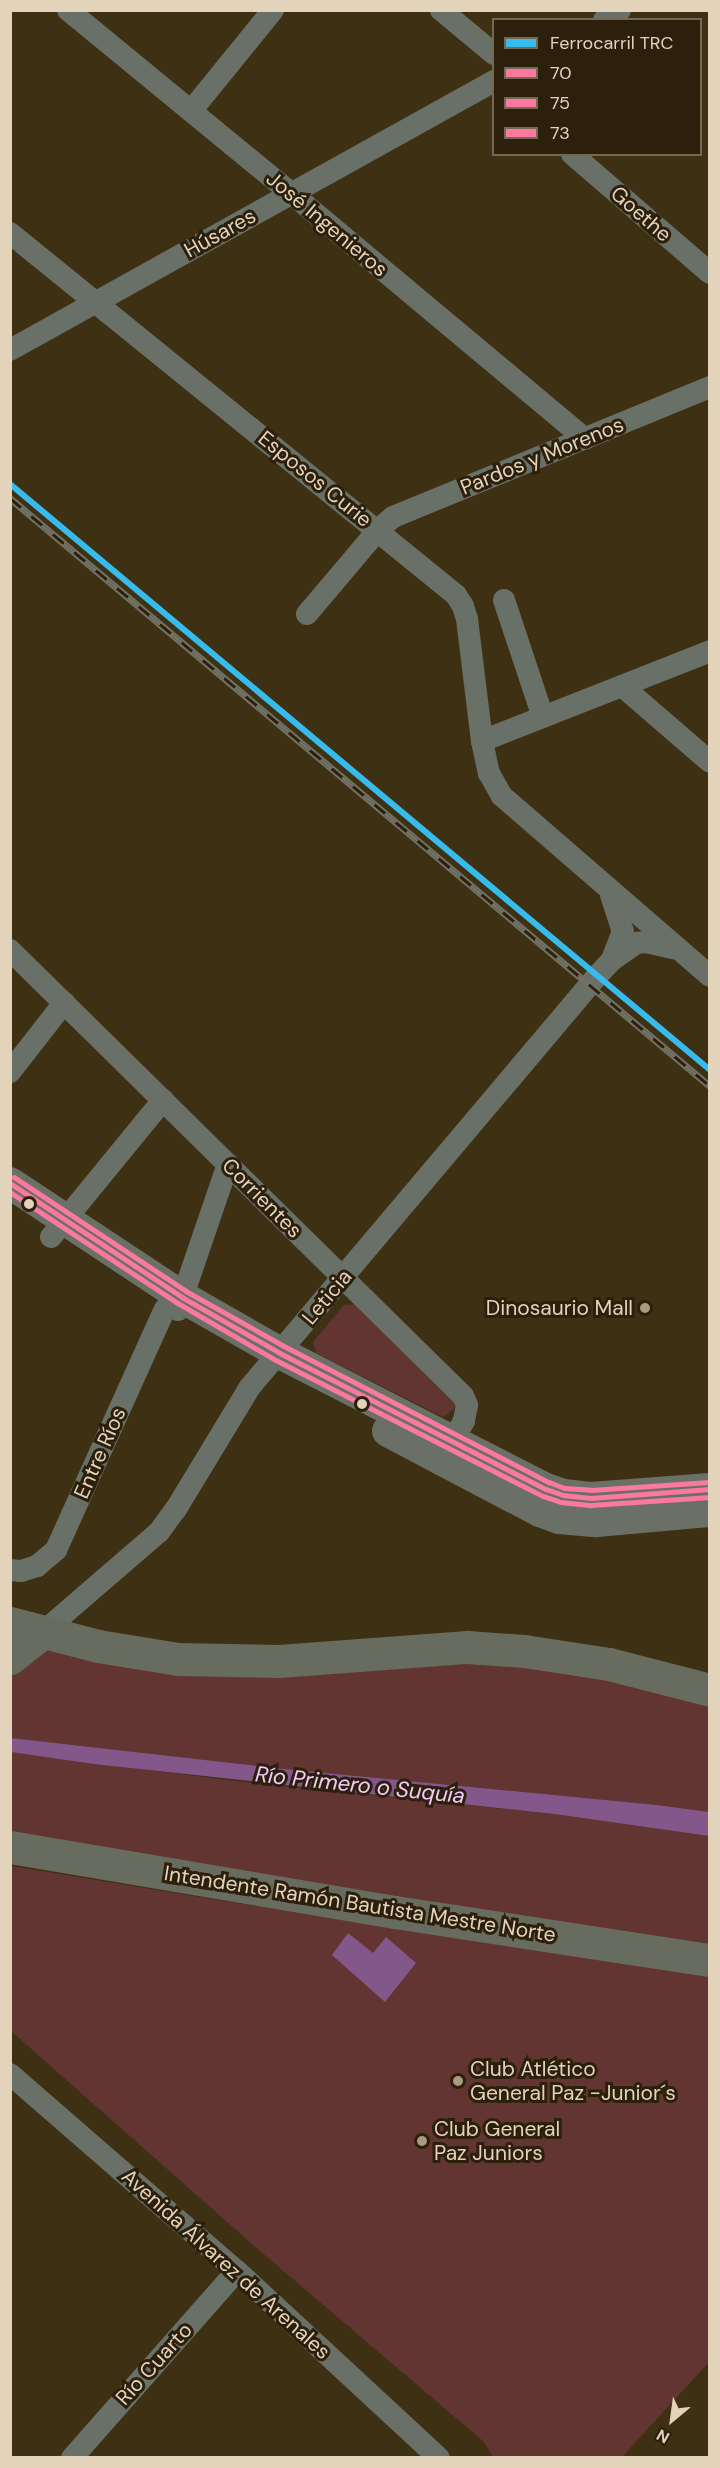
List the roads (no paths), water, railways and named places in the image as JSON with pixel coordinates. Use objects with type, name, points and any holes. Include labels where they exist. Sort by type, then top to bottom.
[{"type":"main road","points":[[10,1183],[58,1228],[175,1307],[447,1450],[546,1489],[580,1498],[710,1490]]},
{"type":"main road","points":[[10,1208],[58,1228]]},
{"type":"main road","points":[[447,1450],[540,1512],[559,1518],[596,1521],[710,1511]]},
{"type":"main road","points":[[24,1639],[189,1659],[279,1660],[466,1647],[524,1651],[609,1664],[710,1690]]},
{"type":"main road","name":"Intendente Ramón Bautista Mestre Norte","points":[[10,1847],[395,1912],[710,1960]]},
{"type":"street","name":"José Ingenieros","points":[[68,10],[585,439]]},
{"type":"street","points":[[191,111],[273,10]]},
{"type":"street","points":[[441,10],[492,52]]},
{"type":"street","points":[[607,18],[620,10]]},
{"type":"street","name":"Húsares","points":[[10,351],[291,193],[492,84]]},
{"type":"street","name":"Goethe","points":[[574,156],[710,273]]},
{"type":"street","name":"Esposos Curie","points":[[10,233],[378,530],[456,596],[463,606],[467,619],[489,773],[502,796],[609,891]]},
{"type":"street","name":"Pardos y Morenos","points":[[307,614],[378,530],[393,517],[710,387]]},
{"type":"street","points":[[504,600],[543,717]]},
{"type":"street","points":[[483,741],[710,651]]},
{"type":"street","points":[[622,686],[636,701],[710,762]]},
{"type":"street","points":[[609,891],[710,976]]},
{"type":"street","name":"Leticia","points":[[609,891],[623,931],[612,960]]},
{"type":"street","name":"Leticia","points":[[24,1639],[159,1532],[176,1509],[250,1387],[537,1045],[612,960],[636,944],[646,942],[678,949]]},
{"type":"street","name":"Corrientes","points":[[10,950],[463,1396],[466,1411],[447,1450]]},
{"type":"street","points":[[10,1072],[64,1003]]},
{"type":"street","points":[[58,1228],[163,1100]]},
{"type":"street","name":"Entre Ríos","points":[[10,1570],[21,1571],[37,1566],[56,1550],[175,1307],[228,1164]]},
{"type":"street","name":"Avenida Álvarez de Arenales","points":[[10,2074],[237,2271],[439,2457]]},
{"type":"street","name":"Río Cuarto","points":[[72,2457],[237,2271]]},
{"type":"water","name":"Río Primero o Suquía","points":[[11,1738],[284,1769],[709,1812],[709,1836],[554,1814],[94,1764],[11,1752]]},
{"type":"water","points":[[348,1933],[373,1953],[386,1937],[416,1963],[385,2002],[332,1955]]},
{"type":"railway","points":[[10,498],[710,1086]]},
{"type":"rail line","name":"TRC","points":[[10,484],[710,1070]]},
{"type":"place","name":"Dinosaurio Mall","points":[[645,1308]]},
{"type":"place","name":"Club Atlético General Paz -Junior´s","points":[[458,2081]]},
{"type":"place","name":"Club General Paz Juniors","points":[[422,2141]]}]
